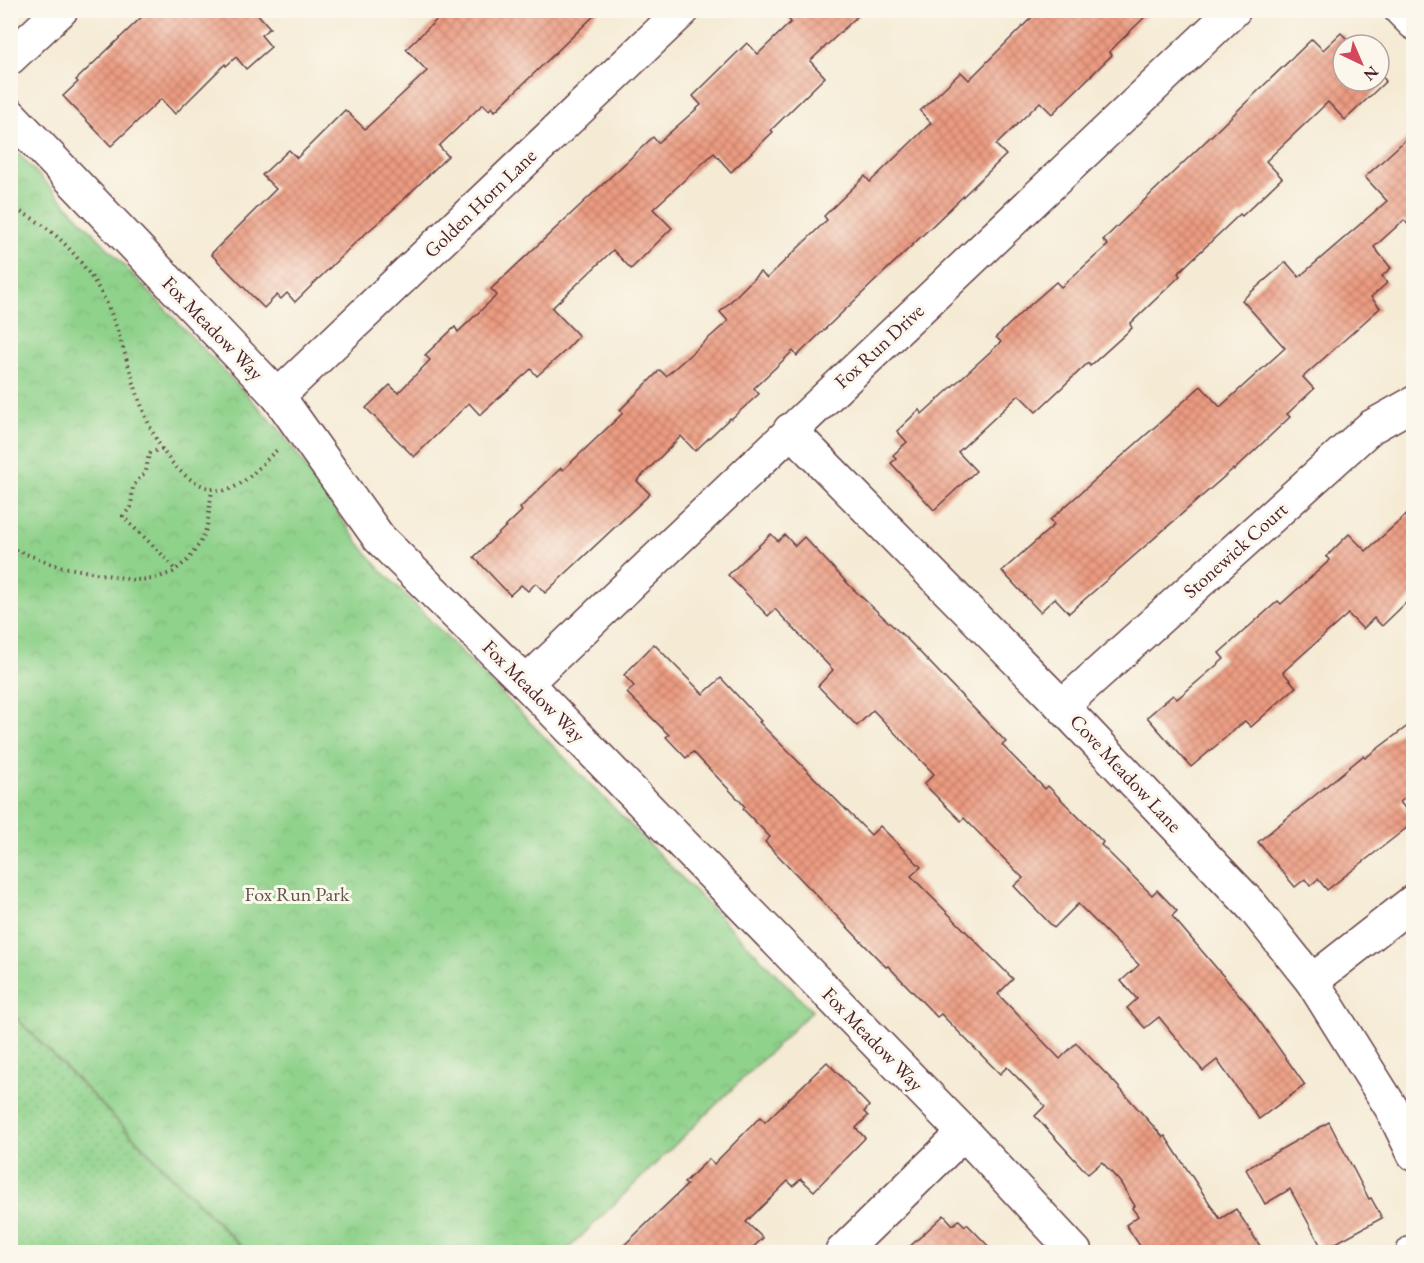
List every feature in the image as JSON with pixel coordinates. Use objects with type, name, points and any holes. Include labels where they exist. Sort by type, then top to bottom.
[{"type":"street","points":[[10,58],[61,10]]},
{"type":"street","name":"Golden Horn Lane","points":[[278,396],[683,10]]},
{"type":"street","name":"Fox Run Drive","points":[[526,683],[1234,10]]},
{"type":"street","points":[[1401,10],[1413,23]]},
{"type":"street","name":"Fox Meadow Way","points":[[10,115],[278,396],[379,538],[526,683],[964,1133],[1075,1252]]},
{"type":"street","name":"Stonewick Court","points":[[1062,706],[1371,427],[1413,403]]},
{"type":"street","name":"Cove Meadow Lane","points":[[790,430],[1062,706],[1252,906],[1312,981],[1392,1109],[1413,1154]]},
{"type":"street","points":[[1312,981],[1413,901]]},
{"type":"street","points":[[842,1252],[964,1133]]},
{"type":"path","points":[[10,208],[24,213],[48,229],[83,264],[106,302],[123,342],[145,418],[162,449],[176,466],[194,481],[212,489],[225,491],[245,479],[302,429]]},
{"type":"path","points":[[162,449],[149,453],[146,471],[133,486],[131,507],[123,516],[152,542],[175,570]]},
{"type":"path","points":[[10,548],[58,566],[133,580],[154,579],[175,570],[189,559],[201,541],[207,527],[212,489]]},
{"type":"green space","name":"Fox Run Park","points":[[11,146],[278,428],[355,538],[383,572],[812,1011],[565,1252],[247,1252],[11,1012]]},
{"type":"green space","points":[[11,1013],[246,1252],[11,1252]]},
{"type":"building","points":[[149,10],[254,10],[270,28],[261,35],[271,47],[246,69],[236,57],[226,66],[225,64],[175,114],[161,99],[111,146],[63,96],[78,82],[76,80]]},
{"type":"building","points":[[447,10],[600,10],[495,111],[492,107],[489,110],[483,104],[439,146],[448,156],[295,302],[287,293],[281,299],[277,295],[264,308],[211,254],[276,189],[262,175],[289,150],[297,158],[345,110],[365,129],[427,71],[406,49]]},
{"type":"building","points":[[780,10],[864,10],[810,61],[825,77],[731,172],[714,153],[653,209],[672,228],[631,269],[613,250],[552,308],[579,336],[565,351],[537,376],[531,369],[480,415],[469,403],[414,457],[366,408],[390,385],[398,393],[430,360],[425,355],[455,327],[458,332],[497,295],[491,289],[653,137],[658,143],[701,105],[693,96],[747,43],[758,54],[791,22]]},
{"type":"building","points":[[1039,10],[1152,10],[1109,52],[1112,55],[1052,114],[1040,102],[996,145],[1006,155],[797,356],[793,351],[754,388],[759,394],[695,451],[681,436],[637,481],[650,494],[545,593],[536,583],[528,591],[521,585],[510,595],[474,557],[522,511],[520,508],[561,468],[563,470],[623,413],[620,410],[660,370],[666,376],[728,321],[720,312],[760,272],[767,278],[827,220],[824,216],[865,176],[870,182],[931,123],[920,111],[961,72],[969,80]]},
{"type":"building","points":[[1312,39],[1323,50],[1331,42],[1331,93],[1373,93],[1345,120],[1328,102],[1266,161],[1282,178],[1178,273],[1180,276],[1130,324],[1132,328],[1090,366],[1088,363],[1036,412],[1019,395],[958,452],[976,471],[934,510],[891,463],[896,459],[893,455],[907,442],[897,431],[919,410],[922,414],[1001,342],[996,337],[1056,282],[1061,287],[1108,245],[1103,240]]},
{"type":"building","points":[[1413,133],[1413,230],[1404,220],[1374,247],[1391,268],[1382,276],[1387,283],[1371,297],[1380,308],[1303,377],[1314,389],[1287,414],[1290,417],[1234,470],[1069,613],[1055,598],[1040,612],[1002,571],[1054,525],[1050,520],[1201,386],[1220,407],[1285,348],[1242,300],[1286,262],[1299,277],[1387,201],[1365,177]]},
{"type":"building","points":[[1413,509],[1413,596],[1382,626],[1374,618],[1363,629],[1348,614],[1283,672],[1296,687],[1251,727],[1245,721],[1191,767],[1147,717],[1173,695],[1177,699],[1224,659],[1219,653],[1278,601],[1281,604],[1330,560],[1326,557],[1349,534],[1366,551]]},
{"type":"building","points":[[771,534],[778,541],[785,535],[795,546],[804,537],[1006,742],[1002,745],[1045,789],[1048,786],[1103,842],[1101,845],[1152,895],[1157,890],[1177,911],[1172,916],[1248,1005],[1305,1085],[1259,1119],[1217,1060],[1203,1071],[1159,1017],[1145,1028],[1127,1008],[1137,999],[1121,981],[1139,965],[1078,904],[1054,928],[1014,886],[1023,878],[964,818],[961,821],[924,784],[934,774],[873,710],[857,726],[818,686],[833,670],[775,609],[768,616],[728,575]]},
{"type":"building","points":[[654,644],[703,694],[721,678],[761,721],[759,722],[871,835],[880,826],[921,867],[911,876],[1013,979],[998,994],[1060,1059],[1076,1043],[1163,1137],[1165,1136],[1220,1219],[1236,1209],[1264,1252],[1144,1252],[1126,1225],[1138,1216],[1132,1208],[1135,1206],[1120,1182],[1102,1162],[1088,1174],[1035,1116],[1045,1106],[1007,1067],[1000,1074],[941,1014],[937,1017],[888,966],[886,967],[765,842],[770,837],[743,809],[745,807],[740,801],[693,752],[686,758],[666,737],[669,735],[627,693],[634,686],[624,675]]},
{"type":"building","points":[[1413,722],[1413,792],[1400,802],[1413,818],[1413,823],[1327,890],[1318,879],[1310,886],[1305,879],[1295,887],[1258,842],[1363,756],[1365,758]]},
{"type":"building","points":[[827,1062],[869,1106],[864,1112],[868,1116],[856,1128],[865,1138],[814,1191],[801,1179],[793,1186],[788,1181],[746,1222],[763,1238],[748,1252],[617,1252],[687,1185],[684,1183],[709,1159],[714,1164],[760,1117],[765,1122]]},
{"type":"building","points":[[1329,1122],[1369,1199],[1371,1198],[1382,1218],[1323,1250],[1290,1189],[1265,1204],[1246,1169]]},
{"type":"building","points":[[944,1215],[953,1225],[959,1220],[965,1226],[967,1224],[994,1252],[904,1252]]}]
